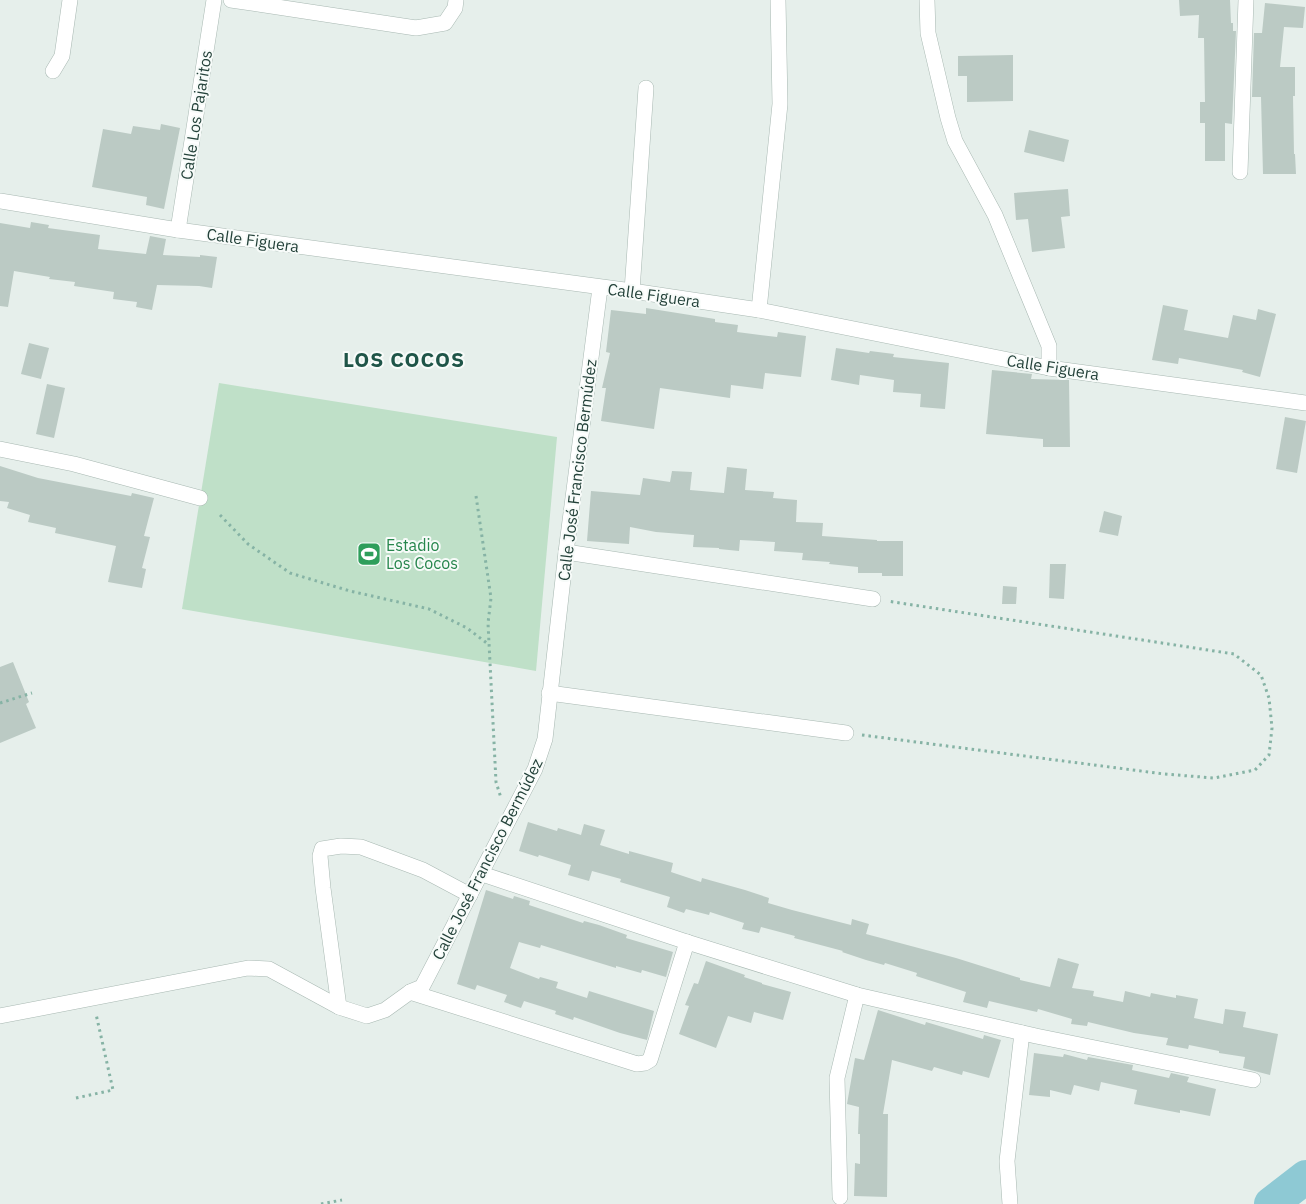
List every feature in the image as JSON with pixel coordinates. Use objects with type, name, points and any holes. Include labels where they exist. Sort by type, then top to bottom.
[{"type":"street","points":[[53,71],[62,56],[70,0]]},
{"type":"street","name":"Calle Los Pajaritos","points":[[178,230],[214,0]]},
{"type":"street","points":[[231,0],[416,28],[445,22],[455,8],[456,0]]},
{"type":"street","points":[[759,310],[780,104],[778,0]]},
{"type":"street","points":[[927,0],[928,33],[955,141],[995,215],[1049,346],[1049,368]]},
{"type":"street","points":[[1240,172],[1246,0]]},
{"type":"street","points":[[632,291],[646,88]]},
{"type":"street","name":"Calle Figuera","points":[[0,201],[178,230],[759,310],[1049,368],[1306,403]]},
{"type":"street","name":"Calle José Francisco Bermúdez","points":[[0,1016],[248,968],[269,969],[339,1007],[367,1016],[385,1010],[410,992],[422,987],[535,769],[545,739],[566,552],[600,288]]},
{"type":"street","points":[[0,449],[74,464],[200,498]]},
{"type":"street","points":[[566,552],[873,599]]},
{"type":"street","points":[[549,693],[846,733]]},
{"type":"street","points":[[339,1007],[323,888],[320,856],[322,850],[341,846],[361,846],[424,870],[470,896]]},
{"type":"street","points":[[482,874],[687,942],[857,995],[1022,1033],[1253,1080]]},
{"type":"street","points":[[410,992],[637,1064],[645,1063],[650,1060],[687,942]]},
{"type":"street","points":[[840,1197],[837,1078],[857,995]]},
{"type":"street","points":[[1010,1204],[1007,1161],[1022,1033]]},
{"type":"path","points":[[476,496],[491,598],[488,623],[496,782],[508,821]]},
{"type":"path","points":[[220,515],[248,544],[290,573],[350,591],[429,609],[467,628],[489,644]]},
{"type":"path","points":[[846,733],[1164,774],[1214,778],[1255,770],[1269,755],[1272,728],[1269,698],[1261,675],[1234,654],[873,599]]},
{"type":"path","points":[[0,703],[32,693]]},
{"type":"path","points":[[76,1098],[113,1090],[92,998]]},
{"type":"path","points":[[321,1204],[342,1200]]},
{"type":"green space","name":"Estadio Los Cocos","points":[[219,383],[557,437],[536,671],[182,609]]},
{"type":"building","points":[[1179,0],[1230,0],[1231,23],[1233,23],[1233,31],[1236,31],[1232,124],[1225,123],[1225,161],[1205,161],[1205,123],[1200,123],[1200,102],[1205,102],[1204,38],[1198,38],[1199,15],[1180,16]]},
{"type":"building","points":[[1265,3],[1305,7],[1303,28],[1284,27],[1280,67],[1295,67],[1295,96],[1293,96],[1296,174],[1263,174],[1261,97],[1252,97],[1254,33],[1262,33]]},
{"type":"building","points":[[1013,55],[1013,101],[967,102],[967,76],[958,76],[958,56]]},
{"type":"building","points":[[161,124],[180,128],[164,209],[146,205],[147,197],[92,187],[103,129],[131,134],[133,126],[160,130]]},
{"type":"building","points":[[1029,130],[1069,140],[1064,162],[1024,152]]},
{"type":"building","points":[[1068,189],[1070,216],[1061,217],[1065,248],[1032,252],[1028,219],[1016,220],[1014,193]]},
{"type":"building","points":[[31,222],[49,225],[48,228],[100,235],[98,249],[146,254],[150,236],[166,239],[163,255],[217,257],[212,288],[157,285],[152,310],[136,307],[137,302],[113,299],[114,292],[74,286],[75,282],[49,279],[50,277],[14,271],[8,307],[0,306],[0,223],[30,228]]},
{"type":"building","points":[[1163,305],[1188,310],[1184,330],[1228,338],[1233,315],[1256,320],[1258,309],[1276,314],[1260,377],[1242,372],[1243,370],[1179,358],[1178,364],[1152,360]]},
{"type":"building","points":[[646,308],[715,319],[715,322],[738,325],[737,332],[777,337],[778,332],[806,336],[801,377],[765,373],[763,389],[731,385],[730,398],[660,388],[654,429],[601,421],[606,388],[602,388],[610,353],[606,352],[611,310],[646,314]]},
{"type":"building","points":[[29,343],[49,348],[41,379],[21,374]]},
{"type":"building","points":[[836,348],[869,353],[870,351],[894,354],[893,357],[949,363],[945,409],[920,407],[921,394],[893,392],[894,380],[860,375],[859,385],[831,380]]},
{"type":"building","points":[[992,370],[1032,374],[1031,379],[1069,380],[1070,447],[1043,447],[1043,439],[986,434]]},
{"type":"building","points":[[47,384],[65,388],[54,438],[36,434]]},
{"type":"building","points":[[1285,417],[1306,421],[1297,473],[1276,469]]},
{"type":"building","points":[[0,466],[38,478],[131,496],[132,493],[154,498],[144,536],[150,537],[142,568],[146,569],[142,588],[108,582],[116,546],[55,533],[56,528],[28,522],[30,515],[7,508],[9,502],[0,501]]},
{"type":"building","points":[[727,467],[747,469],[745,490],[774,492],[773,498],[797,500],[796,522],[823,523],[822,536],[877,541],[903,541],[903,576],[882,576],[882,573],[858,573],[858,567],[802,560],[803,553],[774,551],[775,542],[740,540],[739,551],[693,547],[694,535],[656,532],[630,527],[629,544],[587,541],[591,491],[640,495],[643,478],[670,482],[672,471],[692,472],[690,490],[724,493]]},
{"type":"building","points":[[1104,511],[1122,516],[1118,536],[1099,532]]},
{"type":"building","points":[[1050,564],[1066,564],[1064,599],[1049,598]]},
{"type":"building","points":[[1003,586],[1017,587],[1016,604],[1002,604]]},
{"type":"building","points":[[13,662],[29,702],[26,704],[36,728],[0,743],[0,667]]},
{"type":"building","points":[[528,822],[557,831],[558,828],[581,835],[584,824],[605,830],[600,845],[629,854],[629,851],[673,863],[671,872],[701,882],[702,878],[745,890],[769,898],[768,903],[792,910],[851,925],[852,919],[869,924],[866,934],[956,958],[1020,978],[1020,980],[1050,987],[1058,958],[1079,964],[1072,988],[1094,991],[1093,996],[1123,1002],[1125,991],[1150,997],[1151,993],[1176,998],[1176,995],[1198,999],[1194,1018],[1223,1024],[1225,1009],[1246,1012],[1243,1027],[1278,1034],[1270,1075],[1243,1068],[1245,1057],[1219,1053],[1219,1051],[1189,1045],[1188,1049],[1166,1045],[1168,1038],[1134,1033],[1088,1022],[1087,1026],[1071,1024],[1072,1019],[1038,1009],[1037,1012],[989,1001],[987,1008],[963,1002],[966,992],[916,976],[917,973],[885,963],[884,965],[866,960],[843,951],[761,927],[759,933],[742,929],[744,923],[710,912],[709,915],[686,909],[684,913],[667,907],[670,897],[620,882],[621,879],[592,871],[589,881],[568,875],[571,865],[519,851]]},
{"type":"building","points":[[486,890],[513,899],[514,896],[530,901],[529,905],[583,923],[584,921],[599,925],[627,935],[626,938],[673,952],[666,977],[642,970],[641,973],[616,966],[616,968],[541,945],[540,948],[519,942],[510,968],[539,979],[540,977],[558,982],[556,988],[587,998],[589,991],[654,1011],[647,1040],[574,1017],[573,1020],[555,1014],[556,1011],[524,1001],[521,1008],[504,1002],[507,995],[477,985],[475,990],[457,984]]},
{"type":"building","points":[[706,961],[745,975],[744,977],[762,984],[791,992],[783,1020],[754,1012],[751,1023],[728,1016],[716,1048],[679,1034],[689,1006],[685,1005],[694,983],[698,984]]},
{"type":"building","points":[[878,1010],[925,1025],[926,1022],[983,1039],[984,1035],[1001,1040],[989,1078],[963,1071],[962,1075],[934,1067],[932,1071],[892,1060],[883,1114],[888,1114],[887,1197],[854,1196],[855,1163],[860,1164],[859,1107],[847,1104],[855,1058],[864,1060]]},
{"type":"building","points":[[1034,1053],[1063,1057],[1064,1054],[1087,1060],[1088,1057],[1133,1065],[1132,1070],[1169,1078],[1171,1073],[1189,1077],[1187,1082],[1216,1089],[1210,1116],[1180,1110],[1180,1113],[1134,1104],[1137,1090],[1101,1082],[1099,1091],[1074,1085],[1071,1095],[1050,1090],[1050,1097],[1029,1095]]},
{"type":"waterway","points":[[1271,1204],[1306,1177]]},
{"type":"place","name":"Estadio Los Cocos","points":[[369,554]]},
{"type":"district","name":"LOS COCOS","points":[[404,360]]}]
